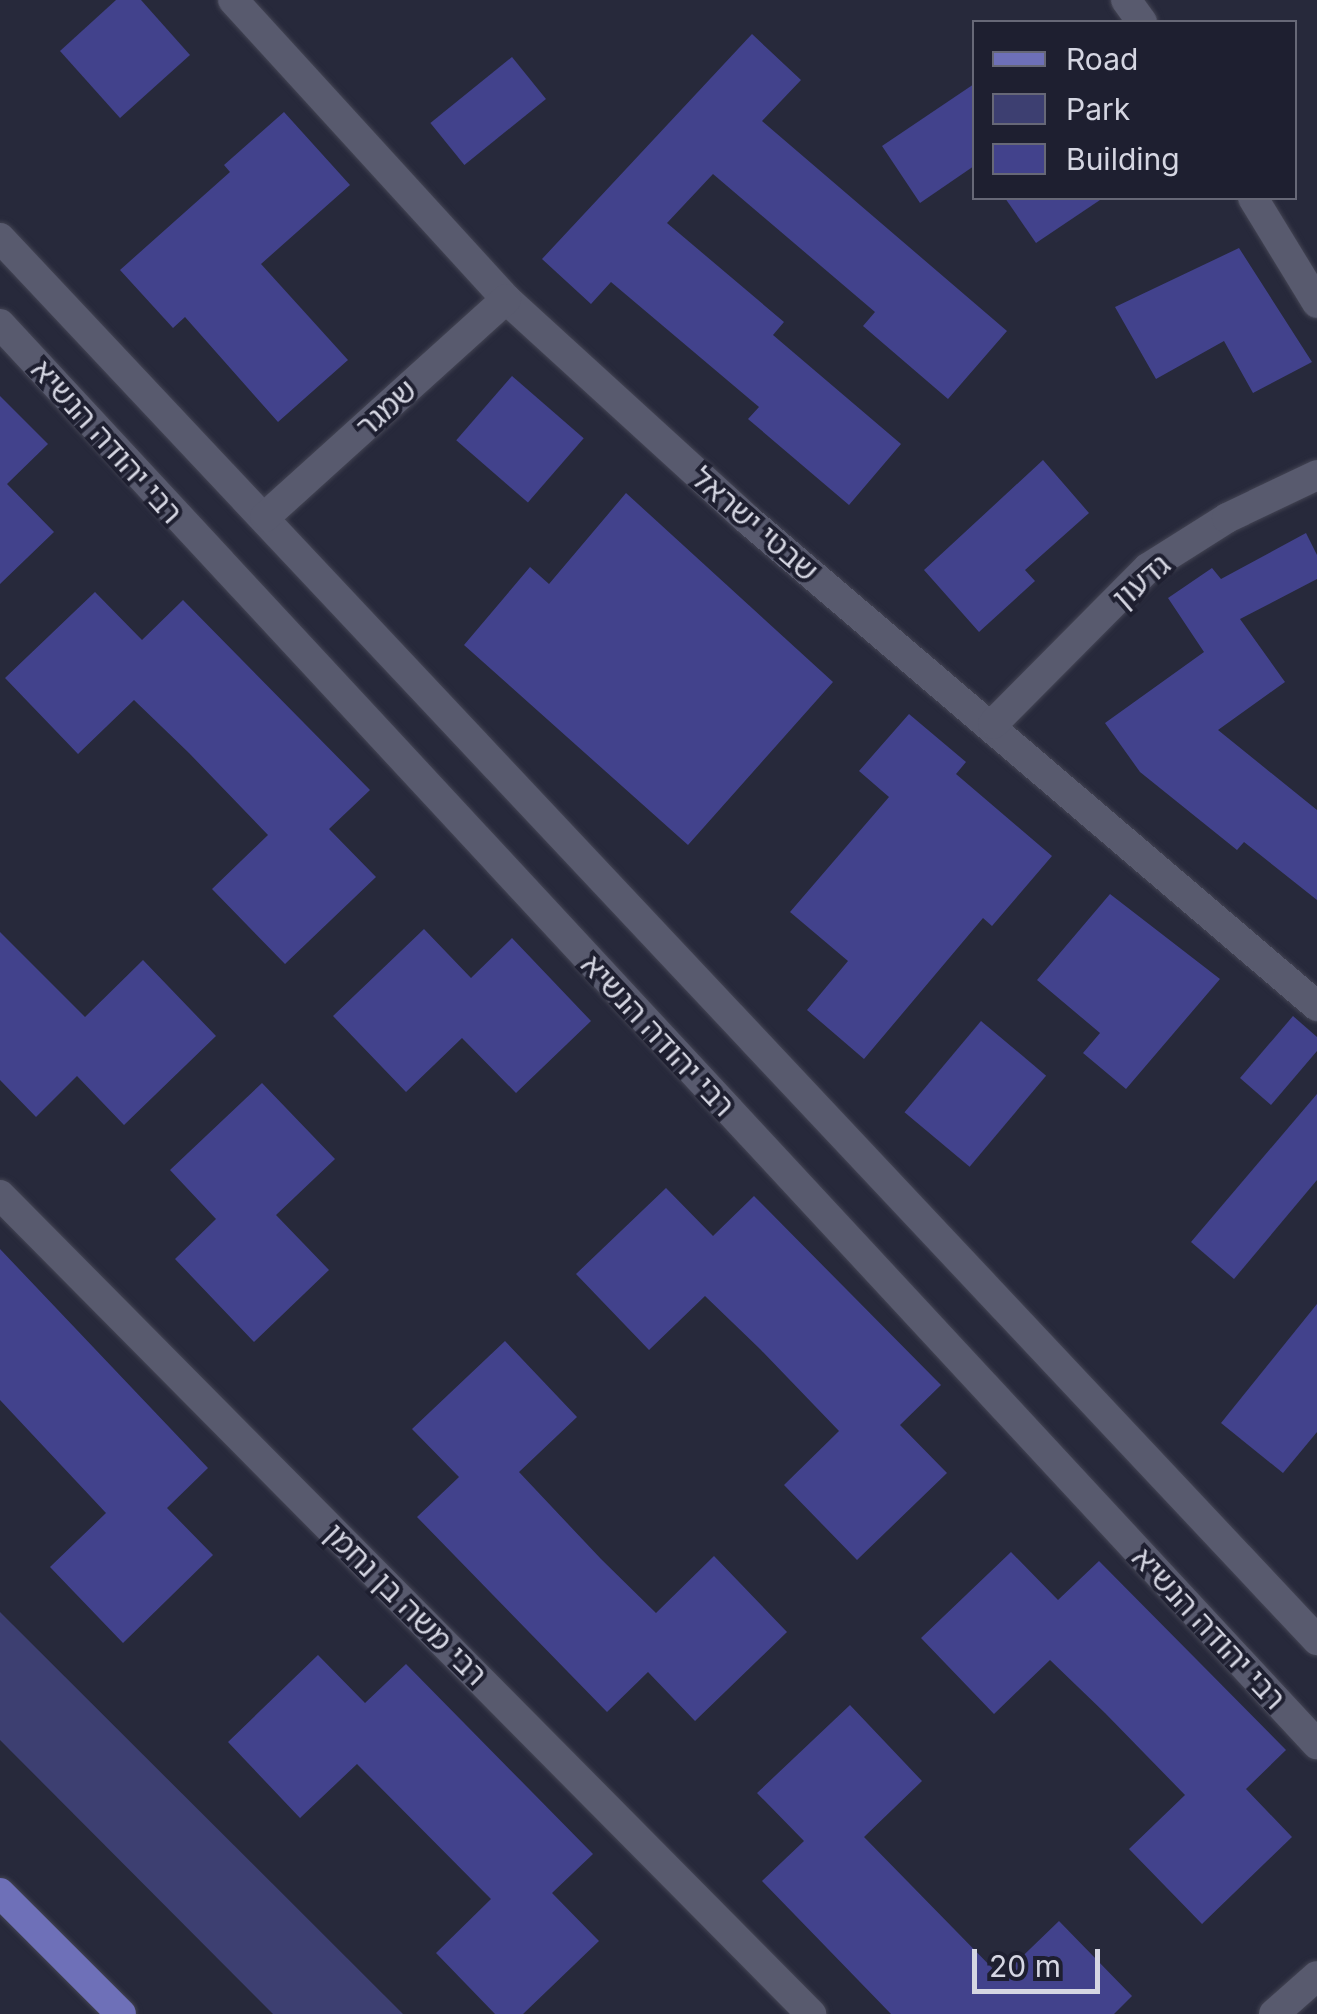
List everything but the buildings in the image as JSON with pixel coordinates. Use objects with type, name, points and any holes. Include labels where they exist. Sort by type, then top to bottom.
[{"type":"main road","points":[[0,1892],[121,2014]]},
{"type":"street","name":"שבטי ישראל","points":[[233,0],[506,299],[747,519],[993,724],[1317,1006]]},
{"type":"street","points":[[1254,200],[1317,303]]},
{"type":"street","name":"רבי יהודה הנשיא","points":[[0,238],[1317,1640]]},
{"type":"street","name":"שמגר","points":[[265,517],[506,299]]},
{"type":"street","name":"רבי יהודה הנשיא","points":[[0,324],[1317,1744]]},
{"type":"street","name":"גדעון","points":[[993,724],[1148,568],[1227,518],[1317,476]]},
{"type":"street","name":"רבי משה בן נחמן","points":[[0,1195],[812,2014]]},
{"type":"street","points":[[1274,2014],[1317,1976]]},
{"type":"green space","points":[[0,1612],[403,2014],[273,2014],[0,1740]]}]
